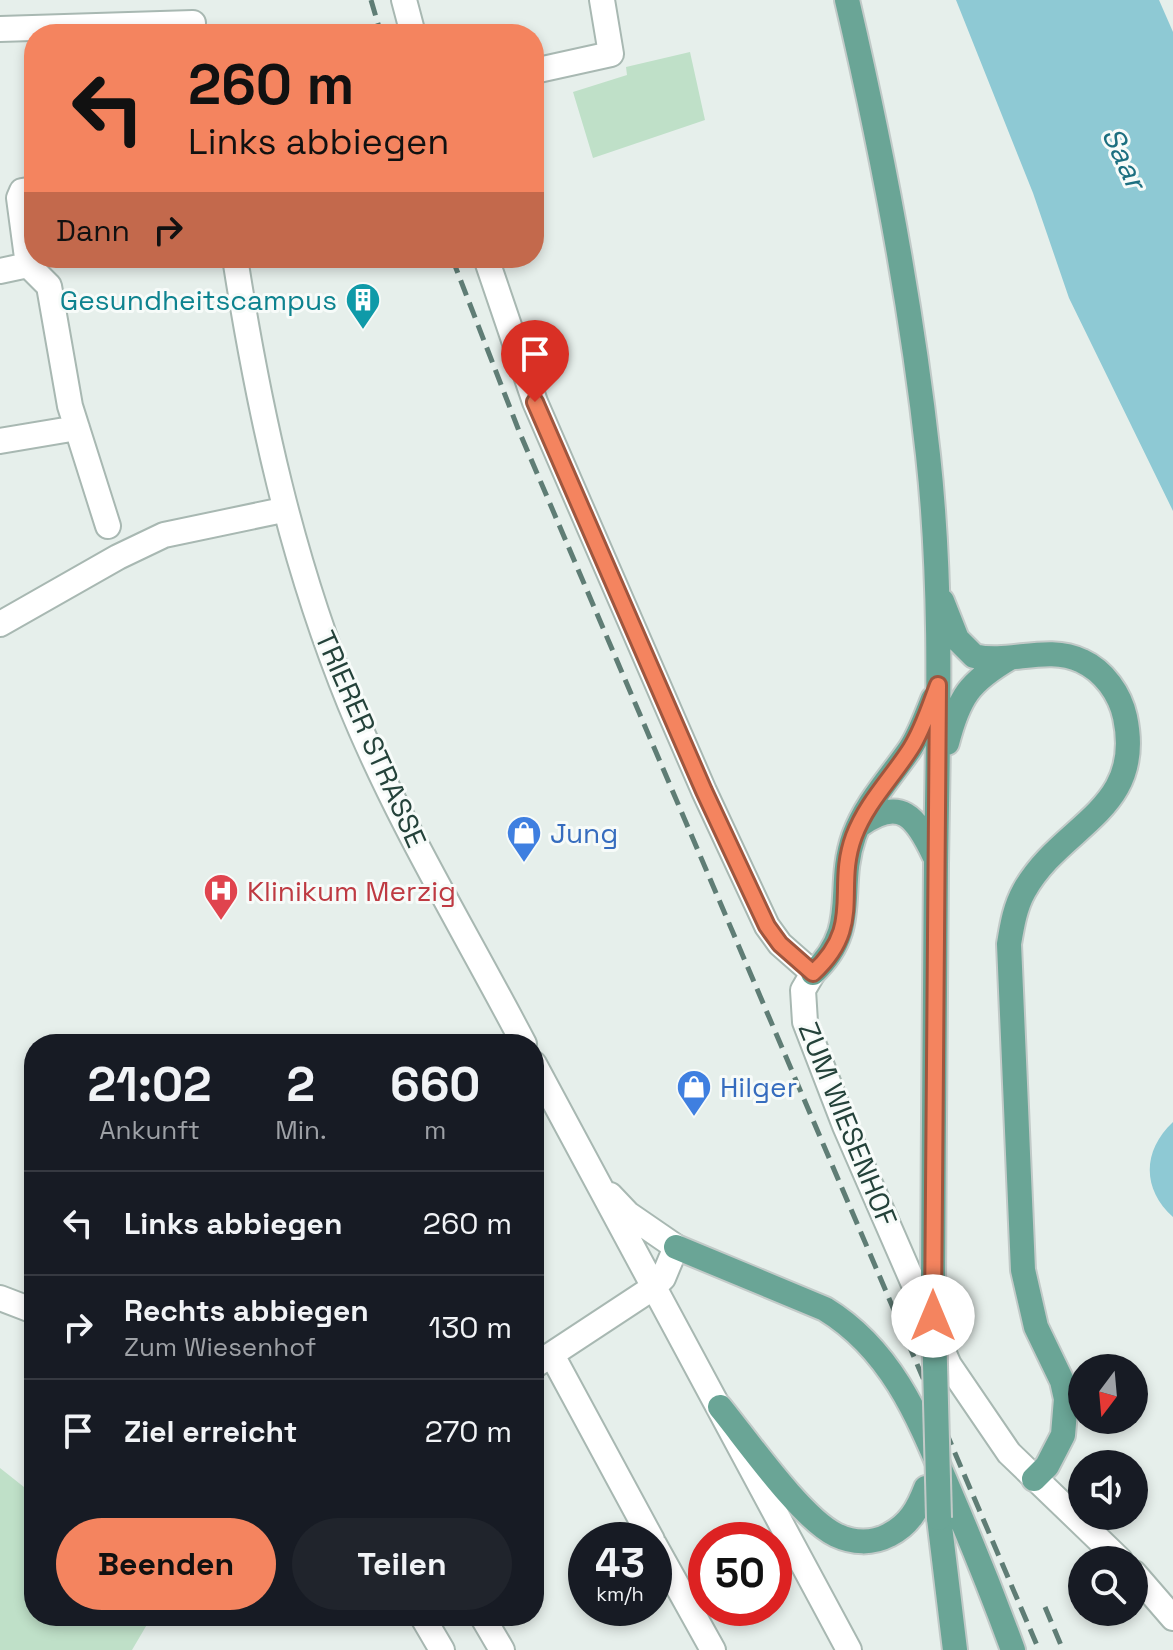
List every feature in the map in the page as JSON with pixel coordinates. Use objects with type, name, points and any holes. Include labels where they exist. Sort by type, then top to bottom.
[{"type":"main road","points":[[847,0],[879,137],[908,306],[928,457],[936,584],[939,777],[934,1425],[939,1518],[955,1650]]},
{"type":"main road","points":[[936,584],[965,650],[984,659],[1046,652],[1081,660],[1108,680],[1122,704],[1130,739],[1128,765],[1119,787],[1024,891],[1009,944],[1023,1270],[1036,1327],[1062,1381],[1066,1399],[1063,1435],[1047,1466],[1034,1479]]},
{"type":"main road","points":[[939,777],[956,709],[978,677],[1010,658]]},
{"type":"main road","points":[[813,973],[829,957],[843,929],[850,853],[860,825],[873,798],[911,748],[938,685]]},
{"type":"main road","points":[[860,825],[886,811],[907,814],[923,832],[936,860]]},
{"type":"main road","points":[[676,1247],[825,1309],[846,1322],[877,1351],[916,1412],[1013,1650]]},
{"type":"main road","points":[[720,1407],[803,1506],[836,1535],[855,1541],[886,1537],[913,1516],[926,1488],[934,1425]]},
{"type":"street","points":[[404,0],[410,24]]},
{"type":"street","points":[[544,69],[611,54],[602,0]]},
{"type":"street","points":[[96,24],[193,19]]},
{"type":"street","points":[[0,29],[24,28]]},
{"type":"street","points":[[24,191],[19,198],[24,235]]},
{"type":"street","points":[[0,271],[24,266]]},
{"type":"street","points":[[31,268],[49,286],[77,428],[108,526]]},
{"type":"street","name":"TRIERER STRASSE","points":[[237,268],[264,427],[283,510],[325,638],[375,762],[413,841],[519,1034]]},
{"type":"street","points":[[489,268],[535,402],[704,791],[767,926],[780,944],[813,973]]},
{"type":"street","points":[[0,441],[77,428]]},
{"type":"street","points":[[0,624],[118,557],[164,535],[283,510]]},
{"type":"street","name":"ZUM WIESENHOF","points":[[813,973],[803,990],[805,1022],[949,1365],[989,1426],[1034,1479],[1105,1546]]},
{"type":"street","points":[[544,1083],[849,1650]]},
{"type":"street","points":[[544,1359],[654,1287],[663,1278],[676,1247],[628,1214],[586,1165]]},
{"type":"street","points":[[0,1298],[24,1307]]},
{"type":"street","points":[[544,1362],[641,1522]]},
{"type":"street","points":[[672,1576],[713,1650]]},
{"type":"street","points":[[1148,1589],[1173,1618]]},
{"type":"street","points":[[428,1626],[442,1650]]},
{"type":"street","points":[[488,1626],[502,1650]]},
{"type":"green space","points":[[690,52],[705,120],[593,158],[573,92],[627,75],[626,67]]},
{"type":"green space","points":[[0,1468],[24,1487],[24,1626],[146,1626],[132,1650],[0,1650]]},
{"type":"water","name":"Saar","points":[[956,0],[1159,0],[1173,32],[1173,511],[1069,298],[1033,193]]},
{"type":"water","points":[[1173,1122],[1173,1217],[1156,1194],[1150,1170],[1156,1145]]},
{"type":"railway","points":[[371,0],[378,24]]},
{"type":"railway","points":[[456,268],[519,431],[1039,1650]]},
{"type":"railway","points":[[1045,1607],[1063,1650]]},
{"type":"place","name":"Gesundheitscampus","points":[[363,331]]},
{"type":"place","name":"Jung","points":[[524,864]]},
{"type":"place","name":"Klinikum Merzig","points":[[221,922]]},
{"type":"place","name":"Hilger","points":[[694,1118]]},
{"type":"route","points":[[535,402],[704,791],[767,926],[780,944],[813,973],[829,957],[843,929],[854,836],[873,798],[911,748],[938,685],[933,1316]]}]
